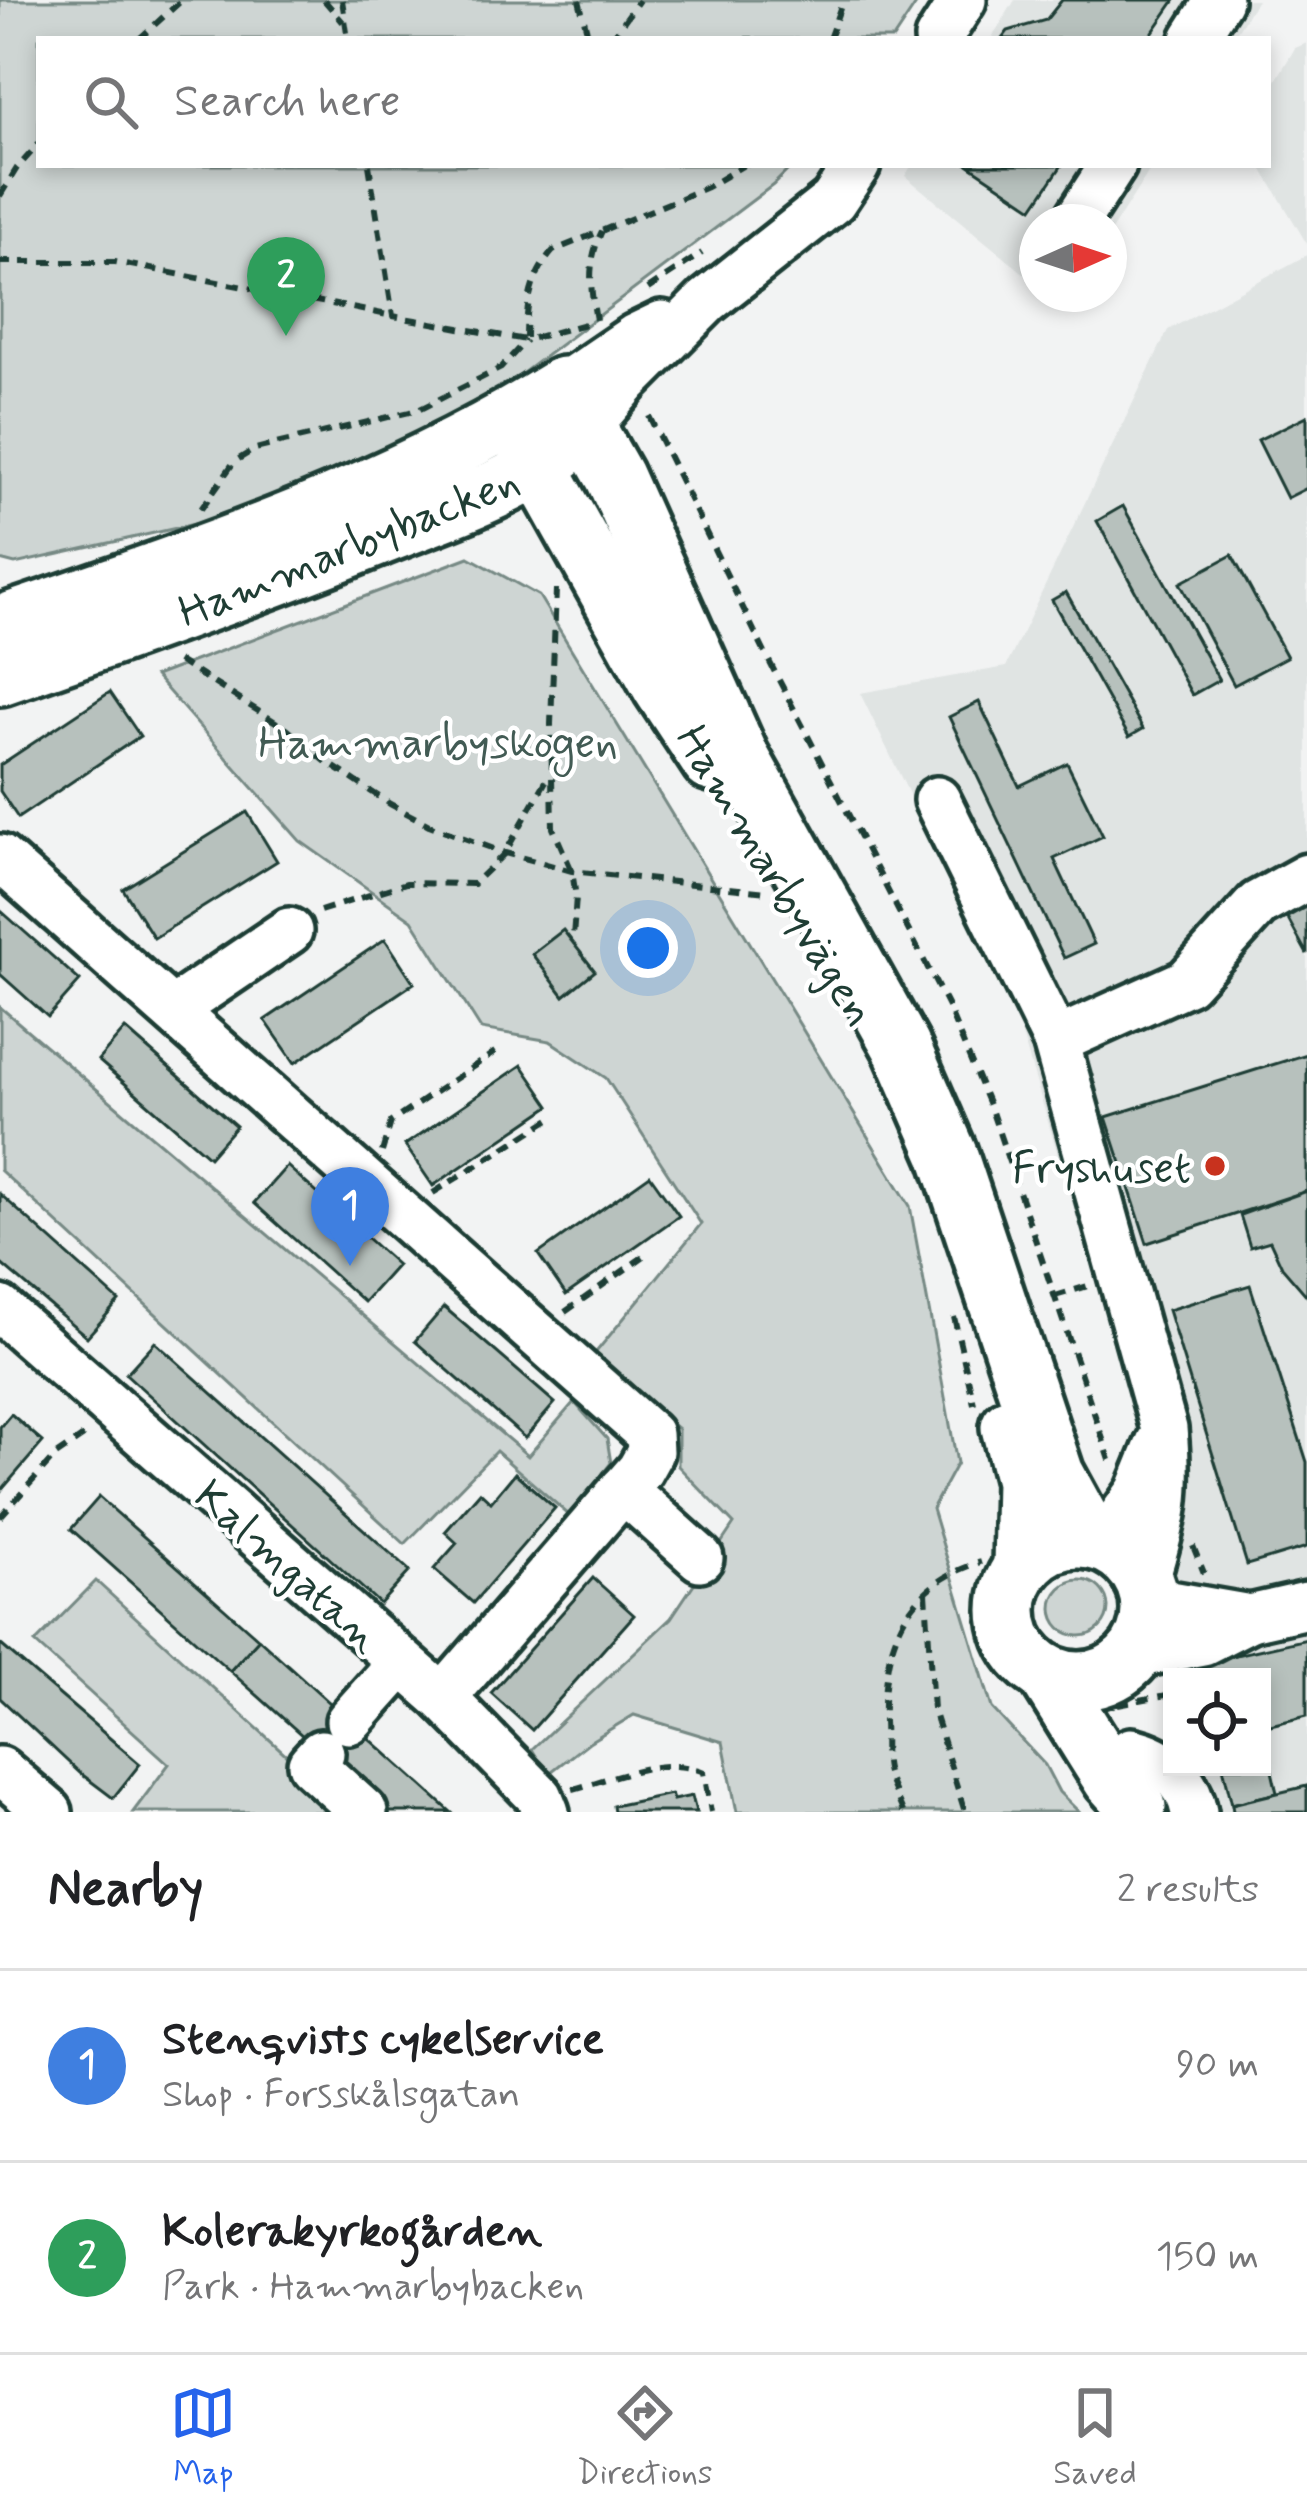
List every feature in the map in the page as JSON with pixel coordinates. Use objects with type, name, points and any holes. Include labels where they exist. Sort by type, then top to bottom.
[{"type":"main road","name":"Hammarbybacken","points":[[0,625],[220,549],[445,455],[511,418],[575,407]]},
{"type":"main road","name":"Hammarbybacken","points":[[0,676],[232,596],[540,468],[575,407]]},
{"type":"main road","name":"Hammarbyvägen","points":[[575,407],[614,476],[740,758],[901,1046],[948,1154],[1055,1474],[1097,1541],[1135,1565],[1147,1588],[1150,1616],[1139,1694],[1137,1809]]},
{"type":"main road","name":"Hammarbyvägen","points":[[511,418],[661,686],[833,952],[882,1048],[928,1162],[1024,1481],[1003,1566],[1012,1586],[1009,1627],[1030,1663],[1027,1676],[1137,1809]]},
{"type":"main road","points":[[1003,1566],[1052,1544],[1097,1541]]},
{"type":"main road","points":[[1027,1676],[1139,1694]]},
{"type":"street","points":[[940,36],[963,0]]},
{"type":"street","points":[[1196,36],[1219,0]]},
{"type":"street","name":"Hammarbybacken","points":[[575,407],[613,341],[707,302],[833,201],[855,168]]},
{"type":"street","points":[[1088,204],[1111,168]]},
{"type":"street","points":[[937,800],[1056,1041],[1165,1429],[1166,1516],[1147,1588],[1171,1604],[1250,1618]]},
{"type":"street","points":[[0,858],[649,1434],[650,1451],[632,1479],[443,1699]]},
{"type":"street","points":[[1056,1041],[1187,982],[1258,904],[1307,877]]},
{"type":"street","points":[[174,1009],[289,931]]},
{"type":"street","name":"Kalmgatan","points":[[7,1330],[117,1412],[443,1699],[543,1804]]},
{"type":"street","points":[[1097,1541],[1139,1492],[1165,1429]]},
{"type":"street","points":[[632,1479],[700,1558]]},
{"type":"street","points":[[1194,1812],[1191,1797],[1169,1766],[1139,1694],[1203,1642],[1250,1618],[1307,1605]]},
{"type":"street","points":[[364,1812],[310,1764],[400,1664]]},
{"type":"street","points":[[0,1770],[49,1812]]},
{"type":"path","points":[[142,36],[182,0]]},
{"type":"path","points":[[324,0],[346,24]]},
{"type":"path","points":[[342,0],[348,36]]},
{"type":"path","points":[[578,0],[588,36]]},
{"type":"path","points":[[613,36],[639,0]]},
{"type":"path","points":[[830,36],[843,0]]},
{"type":"path","points":[[0,196],[36,147]]},
{"type":"path","points":[[369,168],[393,316]]},
{"type":"path","points":[[199,513],[225,473],[255,449],[418,410],[501,368],[526,340],[526,313],[538,267],[553,251],[707,187],[739,168]]},
{"type":"path","points":[[602,231],[592,253],[589,279],[613,341],[947,1005],[992,1112],[1113,1468]]},
{"type":"path","points":[[634,298],[709,249]]},
{"type":"path","points":[[0,262],[115,262],[526,340],[613,341]]},
{"type":"path","points":[[566,587],[556,574],[553,828],[572,871],[576,897],[573,937]]},
{"type":"path","points":[[164,652],[287,729],[390,804],[429,825],[505,854],[572,871],[775,893],[763,875]]},
{"type":"path","points":[[289,931],[315,912],[406,883],[473,884],[505,854],[552,771]]},
{"type":"path","points":[[380,1161],[391,1123],[495,1052]]},
{"type":"path","points":[[424,1200],[555,1116]]},
{"type":"path","points":[[1054,1296],[1074,1290]]},
{"type":"path","points":[[952,1308],[977,1412]]},
{"type":"path","points":[[0,1516],[56,1455],[117,1412]]},
{"type":"path","points":[[1191,1542],[1204,1568],[1204,1582]]},
{"type":"path","points":[[903,1812],[886,1769],[886,1668],[905,1613],[926,1592],[969,1566],[1003,1566],[978,1621],[1027,1676]]},
{"type":"path","points":[[926,1592],[933,1710],[965,1812]]},
{"type":"path","points":[[543,1804],[632,1772],[684,1764],[704,1772],[711,1812]]},
{"type":"shaded area","points":[[1015,0],[1257,0],[1234,36],[993,36]]},
{"type":"shaded area","points":[[1307,43],[1307,244],[1262,168],[1271,168],[1271,89],[1295,48]]},
{"type":"shaded area","points":[[910,168],[1151,168],[1127,206],[1019,204],[1019,269],[905,176]]},
{"type":"shaded area","points":[[1307,255],[1307,1812],[1208,1812],[1202,1776],[1271,1776],[1271,1668],[1181,1668],[1132,1400],[1015,1012],[860,693],[1006,667],[1168,330]]},
{"type":"green space","points":[[0,0],[919,0],[895,36],[36,36],[36,168],[790,168],[483,403],[226,517],[15,564],[0,560]]},
{"type":"green space","name":"Hammarbyskogen","points":[[469,557],[539,596],[910,1206],[957,1463],[932,1509],[992,1708],[1045,1765],[1059,1792],[1079,1812],[737,1812],[723,1742],[634,1715],[547,1775],[532,1749],[671,1618],[734,1524],[678,1466],[678,1429],[592,1357],[701,1224],[606,1078],[550,1041],[481,1029],[412,920],[300,841],[155,676]]},
{"type":"green space","points":[[0,1007],[528,1456],[574,1402],[607,1439],[611,1463],[570,1516],[496,1451],[405,1544],[0,1170]]},
{"type":"green space","points":[[1080,1580],[1100,1588],[1108,1608],[1100,1628],[1080,1636],[1060,1628],[1052,1608],[1060,1588]]},
{"type":"green space","points":[[96,1581],[349,1812],[133,1812],[169,1764],[35,1643]]},
{"type":"building","points":[[1062,0],[1175,0],[1150,36],[1004,36],[1046,20]]},
{"type":"building","points":[[973,168],[1060,168],[1036,204],[1027,204]]},
{"type":"building","points":[[1307,416],[1307,488],[1287,498],[1258,440]]},
{"type":"building","points":[[1123,506],[1219,680],[1192,695],[1097,521]]},
{"type":"building","points":[[1232,555],[1287,657],[1234,685],[1180,583]]},
{"type":"building","points":[[1066,592],[1143,729],[1129,737],[1052,600]]},
{"type":"building","points":[[110,692],[140,736],[18,818],[0,791],[0,765]]},
{"type":"building","points":[[979,702],[1019,786],[1067,763],[1103,836],[1054,859],[1094,944],[1064,958],[949,717]]},
{"type":"building","points":[[247,812],[277,861],[154,938],[123,889]]},
{"type":"building","points":[[1307,899],[1307,954],[1284,912]]},
{"type":"building","points":[[0,910],[80,981],[48,1017],[0,974]]},
{"type":"building","points":[[563,930],[595,971],[564,996],[532,954]]},
{"type":"building","points":[[385,939],[414,983],[295,1063],[265,1020]]},
{"type":"building","points":[[125,1029],[236,1126],[209,1157],[98,1060]]},
{"type":"building","name":"Fryshuset","points":[[1307,1054],[1307,1191],[1147,1243],[1106,1117]]},
{"type":"building","points":[[522,1065],[550,1106],[433,1186],[405,1145]]},
{"type":"building","points":[[287,1166],[397,1265],[364,1302],[254,1203]]},
{"type":"building","points":[[650,1175],[679,1216],[566,1295],[538,1254]]},
{"type":"building","points":[[1307,1191],[1307,1296],[1282,1267],[1270,1241],[1250,1247],[1240,1215]]},
{"type":"building","points":[[0,1194],[119,1301],[87,1337],[0,1263]]},
{"type":"building","points":[[1250,1285],[1307,1462],[1307,1547],[1247,1565],[1168,1310]]},
{"type":"building","points":[[444,1307],[555,1403],[525,1438],[415,1341]]},
{"type":"building","points":[[155,1342],[410,1571],[380,1604],[126,1374]]},
{"type":"building","points":[[11,1414],[43,1442],[0,1492],[0,1427]]},
{"type":"building","points":[[515,1473],[555,1508],[473,1603],[434,1569],[457,1543],[445,1532],[480,1492],[491,1502]]},
{"type":"building","points":[[99,1497],[259,1639],[230,1671],[71,1529]]},
{"type":"building","points":[[593,1578],[634,1615],[532,1730],[491,1693]]},
{"type":"building","points":[[259,1639],[451,1812],[388,1812],[230,1671]]},
{"type":"building","points":[[1307,1639],[1307,1716],[1271,1725],[1271,1668],[1201,1668],[1200,1663]]},
{"type":"building","points":[[0,1644],[140,1764],[113,1798],[0,1698]]},
{"type":"building","points":[[1271,1767],[1277,1793],[1232,1804],[1225,1776],[1271,1776]]},
{"type":"building","points":[[1307,1786],[1307,1812],[1233,1812],[1232,1804]]},
{"type":"building","points":[[671,1794],[673,1800],[692,1796],[696,1812],[614,1812],[613,1806]]},
{"type":"place","name":"Kolerakyrkogården","points":[[286,336]]},
{"type":"place","name":"Fryshuset","points":[[1215,1166]]},
{"type":"place","name":"Stenqvists cykelservice","points":[[350,1266]]}]
